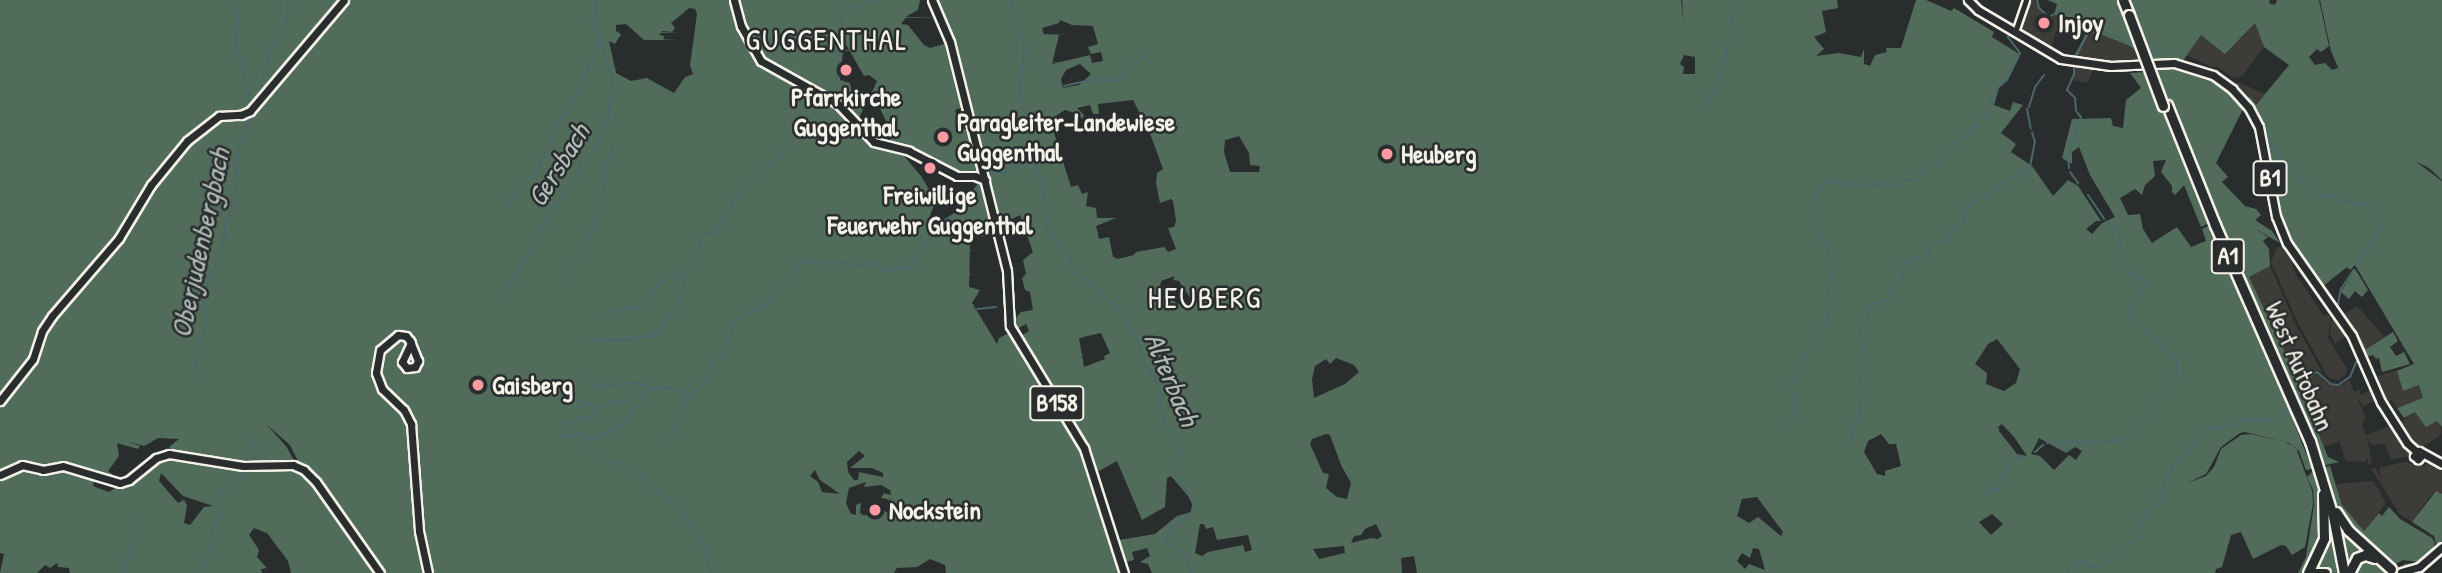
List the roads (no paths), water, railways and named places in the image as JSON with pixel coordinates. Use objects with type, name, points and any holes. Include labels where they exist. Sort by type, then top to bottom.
[{"type":"highway","name":"West Autobahn","points":[[2125,0],[2207,219],[2317,469],[2345,573]]},
{"type":"highway","points":[[2324,491],[2348,530],[2395,572]]},
{"type":"highway","points":[[2308,573],[2324,538],[2324,491]]},
{"type":"highway","points":[[2345,573],[2354,561],[2365,555],[2395,572]]},
{"type":"highway","points":[[2314,573],[2325,573]]},
{"type":"main road","points":[[0,401],[33,359],[42,331],[52,316],[121,235],[143,197],[187,141],[221,115],[246,114],[281,78],[289,64],[344,0]]},
{"type":"main road","points":[[734,0],[741,26],[761,61],[835,102],[880,144],[909,151],[957,176],[971,175],[985,181]]},
{"type":"main road","name":"B158","points":[[932,0],[942,19],[950,23],[947,32],[959,76],[953,84],[962,88],[1007,271],[1011,329],[1084,448],[1125,573]]},
{"type":"main road","name":"B1","points":[[1968,0],[1978,10],[2070,62],[2121,66],[2164,63],[2213,75],[2237,94],[2245,103],[2262,137],[2276,216],[2294,253],[2352,336],[2381,401],[2407,443],[2418,454],[2442,465]]},
{"type":"main road","points":[[971,175],[981,162]]},
{"type":"main road","points":[[411,343],[404,335],[392,337],[380,350],[376,368],[378,382],[399,405],[411,426],[419,531],[428,573]]},
{"type":"main road","points":[[0,475],[23,465],[46,470],[68,467],[120,483],[156,458],[171,454],[243,466],[285,464],[304,470],[320,487],[380,573]]},
{"type":"main road","points":[[2395,572],[2418,567],[2442,549]]},
{"type":"main road","points":[[2411,573],[2426,566],[2442,549]]},
{"type":"street","points":[[2015,32],[2026,0]]},
{"type":"waterway","points":[[230,0],[238,11],[237,47],[251,103]]},
{"type":"waterway","name":"Oberjudenbergbach","points":[[259,95],[271,47],[287,18],[288,0]]},
{"type":"waterway","name":"Gersbach","points":[[499,303],[538,239],[551,208],[571,189],[581,163],[598,144],[608,120],[613,79],[606,64],[601,38],[592,22],[596,16],[596,0]]},
{"type":"waterway","points":[[847,7],[855,8],[873,0]]},
{"type":"waterway","name":"Alterbach","points":[[1010,0],[1024,45],[1020,97],[1023,110],[1029,116],[1028,142],[1043,187],[1047,230],[1070,257],[1072,270],[1122,311],[1136,336],[1144,363],[1160,387],[1163,419],[1178,443],[1180,455],[1174,469],[1175,476],[1190,495],[1194,506],[1190,515],[1170,528],[1165,543],[1174,544],[1185,555],[1192,571],[1190,573]]},
{"type":"waterway","points":[[1703,105],[1716,90],[1717,79],[1721,75],[1719,70],[1725,67],[1727,45],[1734,41],[1731,8],[1736,0]]},
{"type":"waterway","points":[[2037,0],[2039,8],[2049,17],[2059,11],[2071,12],[2087,33],[2095,30],[2118,37],[2139,51]]},
{"type":"waterway","points":[[2014,26],[2023,1]]},
{"type":"waterway","points":[[827,93],[837,79],[842,9]]},
{"type":"waterway","points":[[1812,205],[1824,183],[1833,180],[1862,187],[1869,183],[1877,187],[1883,181],[1885,187],[1899,185],[1902,180],[1912,180],[1925,167],[1944,160],[1949,149],[1968,134],[1972,127],[1978,127],[1979,118],[1985,117],[1993,104],[1991,98],[1995,97],[1997,88],[2007,80],[2020,53],[2008,37],[2010,32]]},
{"type":"waterway","points":[[2075,59],[2086,35]]},
{"type":"waterway","points":[[505,207],[540,165],[561,118],[569,112],[600,39]]},
{"type":"waterway","points":[[2145,50],[2157,52],[2163,59]]},
{"type":"waterway","points":[[1023,52],[1046,75],[1061,85]]},
{"type":"waterway","points":[[1127,68],[1148,55]]},
{"type":"waterway","points":[[2069,168],[2068,157],[2081,117],[2076,111],[2075,98],[2067,90],[2074,74],[2074,65]]},
{"type":"waterway","points":[[2169,66],[2211,81],[2238,99]]},
{"type":"waterway","points":[[1064,86],[1089,80],[1117,80],[1126,69]]},
{"type":"waterway","points":[[2029,107],[2035,87],[2044,75]]},
{"type":"waterway","points":[[2244,98],[2250,100],[2255,108],[2273,149],[2313,192]]},
{"type":"waterway","points":[[590,341],[654,335],[676,310],[683,295],[685,272],[697,253],[704,234],[712,233],[722,223],[738,193],[779,157],[788,140],[828,102]]},
{"type":"waterway","name":"Oberjudenbergbach","points":[[195,377],[198,344],[207,323],[204,292],[222,250],[226,221],[235,200],[239,143],[258,107]]},
{"type":"waterway","points":[[2027,109],[2031,129]]},
{"type":"waterway","points":[[1896,284],[1902,281],[1904,263],[1922,258],[1937,243],[1946,242],[1952,228],[1964,221],[1965,210],[1970,204],[1988,196],[2006,181],[2029,172],[2035,142],[2032,132]]},
{"type":"waterway","points":[[562,280],[590,239],[597,206],[603,198],[606,166],[613,147]]},
{"type":"waterway","points":[[990,180],[992,172],[998,169],[1003,174],[1020,163],[1028,162],[1033,155]]},
{"type":"waterway","points":[[2070,172],[2078,183]]},
{"type":"waterway","points":[[561,435],[580,435],[591,440],[608,433],[621,426],[649,389],[670,388],[689,394],[699,389],[708,377],[714,360],[720,358],[726,348],[735,321],[741,315],[765,306],[800,262],[814,261],[834,265],[845,262],[856,266],[877,263],[884,271],[911,266],[922,244],[930,240],[932,228],[969,205],[968,199],[981,183]]},
{"type":"waterway","points":[[2316,194],[2365,205]]},
{"type":"waterway","points":[[2088,195],[2104,219]]},
{"type":"waterway","points":[[2357,265],[2380,230],[2377,213],[2367,206]]},
{"type":"waterway","points":[[1811,210],[1810,224],[1827,246],[1830,263]]},
{"type":"waterway","points":[[2047,443],[2116,441],[2134,435],[2155,401],[2166,395],[2176,379],[2177,361],[2149,332],[2131,319],[2129,313],[2135,296],[2149,283],[2133,275],[2124,265],[2119,232],[2107,221]]},
{"type":"waterway","points":[[1809,348],[1816,333],[1828,321],[1830,269]]},
{"type":"waterway","points":[[2337,308],[2341,289],[2354,270]]},
{"type":"waterway","points":[[602,315],[642,305],[660,283],[685,272]]},
{"type":"waterway","points":[[1857,421],[1863,393],[1859,380],[1867,354],[1859,333],[1868,322],[1865,307],[1887,300],[1894,286]]},
{"type":"waterway","points":[[977,309],[996,307]]},
{"type":"waterway","points":[[2331,313],[2343,329]]},
{"type":"waterway","points":[[1790,384],[1802,368],[1807,352]]},
{"type":"waterway","points":[[2300,405],[2307,400],[2302,383],[2305,378],[2317,372],[2331,384],[2338,385],[2350,377],[2358,358]]},
{"type":"waterway","points":[[577,374],[598,387],[637,382],[655,390]]},
{"type":"waterway","points":[[549,392],[601,408],[611,402],[623,402],[639,395]]},
{"type":"waterway","points":[[666,444],[681,419],[689,395]]},
{"type":"waterway","points":[[1790,421],[1796,409],[1792,396]]},
{"type":"waterway","points":[[563,425],[581,418],[590,418],[599,410]]},
{"type":"waterway","points":[[2067,573],[2080,561],[2090,567],[2104,564],[2123,546],[2137,539],[2146,512],[2161,500],[2160,493],[2173,466],[2193,447],[2199,435],[2214,427],[2233,426],[2246,418],[2269,422],[2288,410]]},
{"type":"waterway","points":[[1851,443],[1855,422]]},
{"type":"waterway","points":[[1781,429],[1787,424]]},
{"type":"waterway","points":[[247,431],[257,448],[252,464]]},
{"type":"waterway","points":[[2035,452],[2043,445]]},
{"type":"waterway","points":[[589,450],[641,475],[684,514],[694,534],[702,541],[711,573]]},
{"type":"waterway","points":[[1985,495],[1989,488],[1998,489],[2007,467],[2019,457],[2024,458]]},
{"type":"waterway","points":[[223,512],[217,506],[220,494],[232,481],[245,476],[250,469]]},
{"type":"waterway","points":[[197,573],[209,555],[215,522],[222,514]]},
{"type":"waterway","points":[[123,573],[140,516]]},
{"type":"place","name":"Injoy","points":[[2044,23]]},
{"type":"place","name":"Pfarrkirche Guggenthal","points":[[846,70]]},
{"type":"place","name":"Paragleiter-Landewiese Guggenthal","points":[[943,137]]},
{"type":"place","name":"Heuberg","points":[[1387,154]]},
{"type":"place","name":"Freiwillige Feuerwehr Guggenthal","points":[[930,168]]},
{"type":"place","name":"Gaisberg","points":[[478,385]]},
{"type":"place","name":"Nockstein","points":[[875,510]]},
{"type":"district","name":"GUGGENTHAL","points":[[827,39]]},
{"type":"district","name":"HEUBERG","points":[[1205,297]]}]
